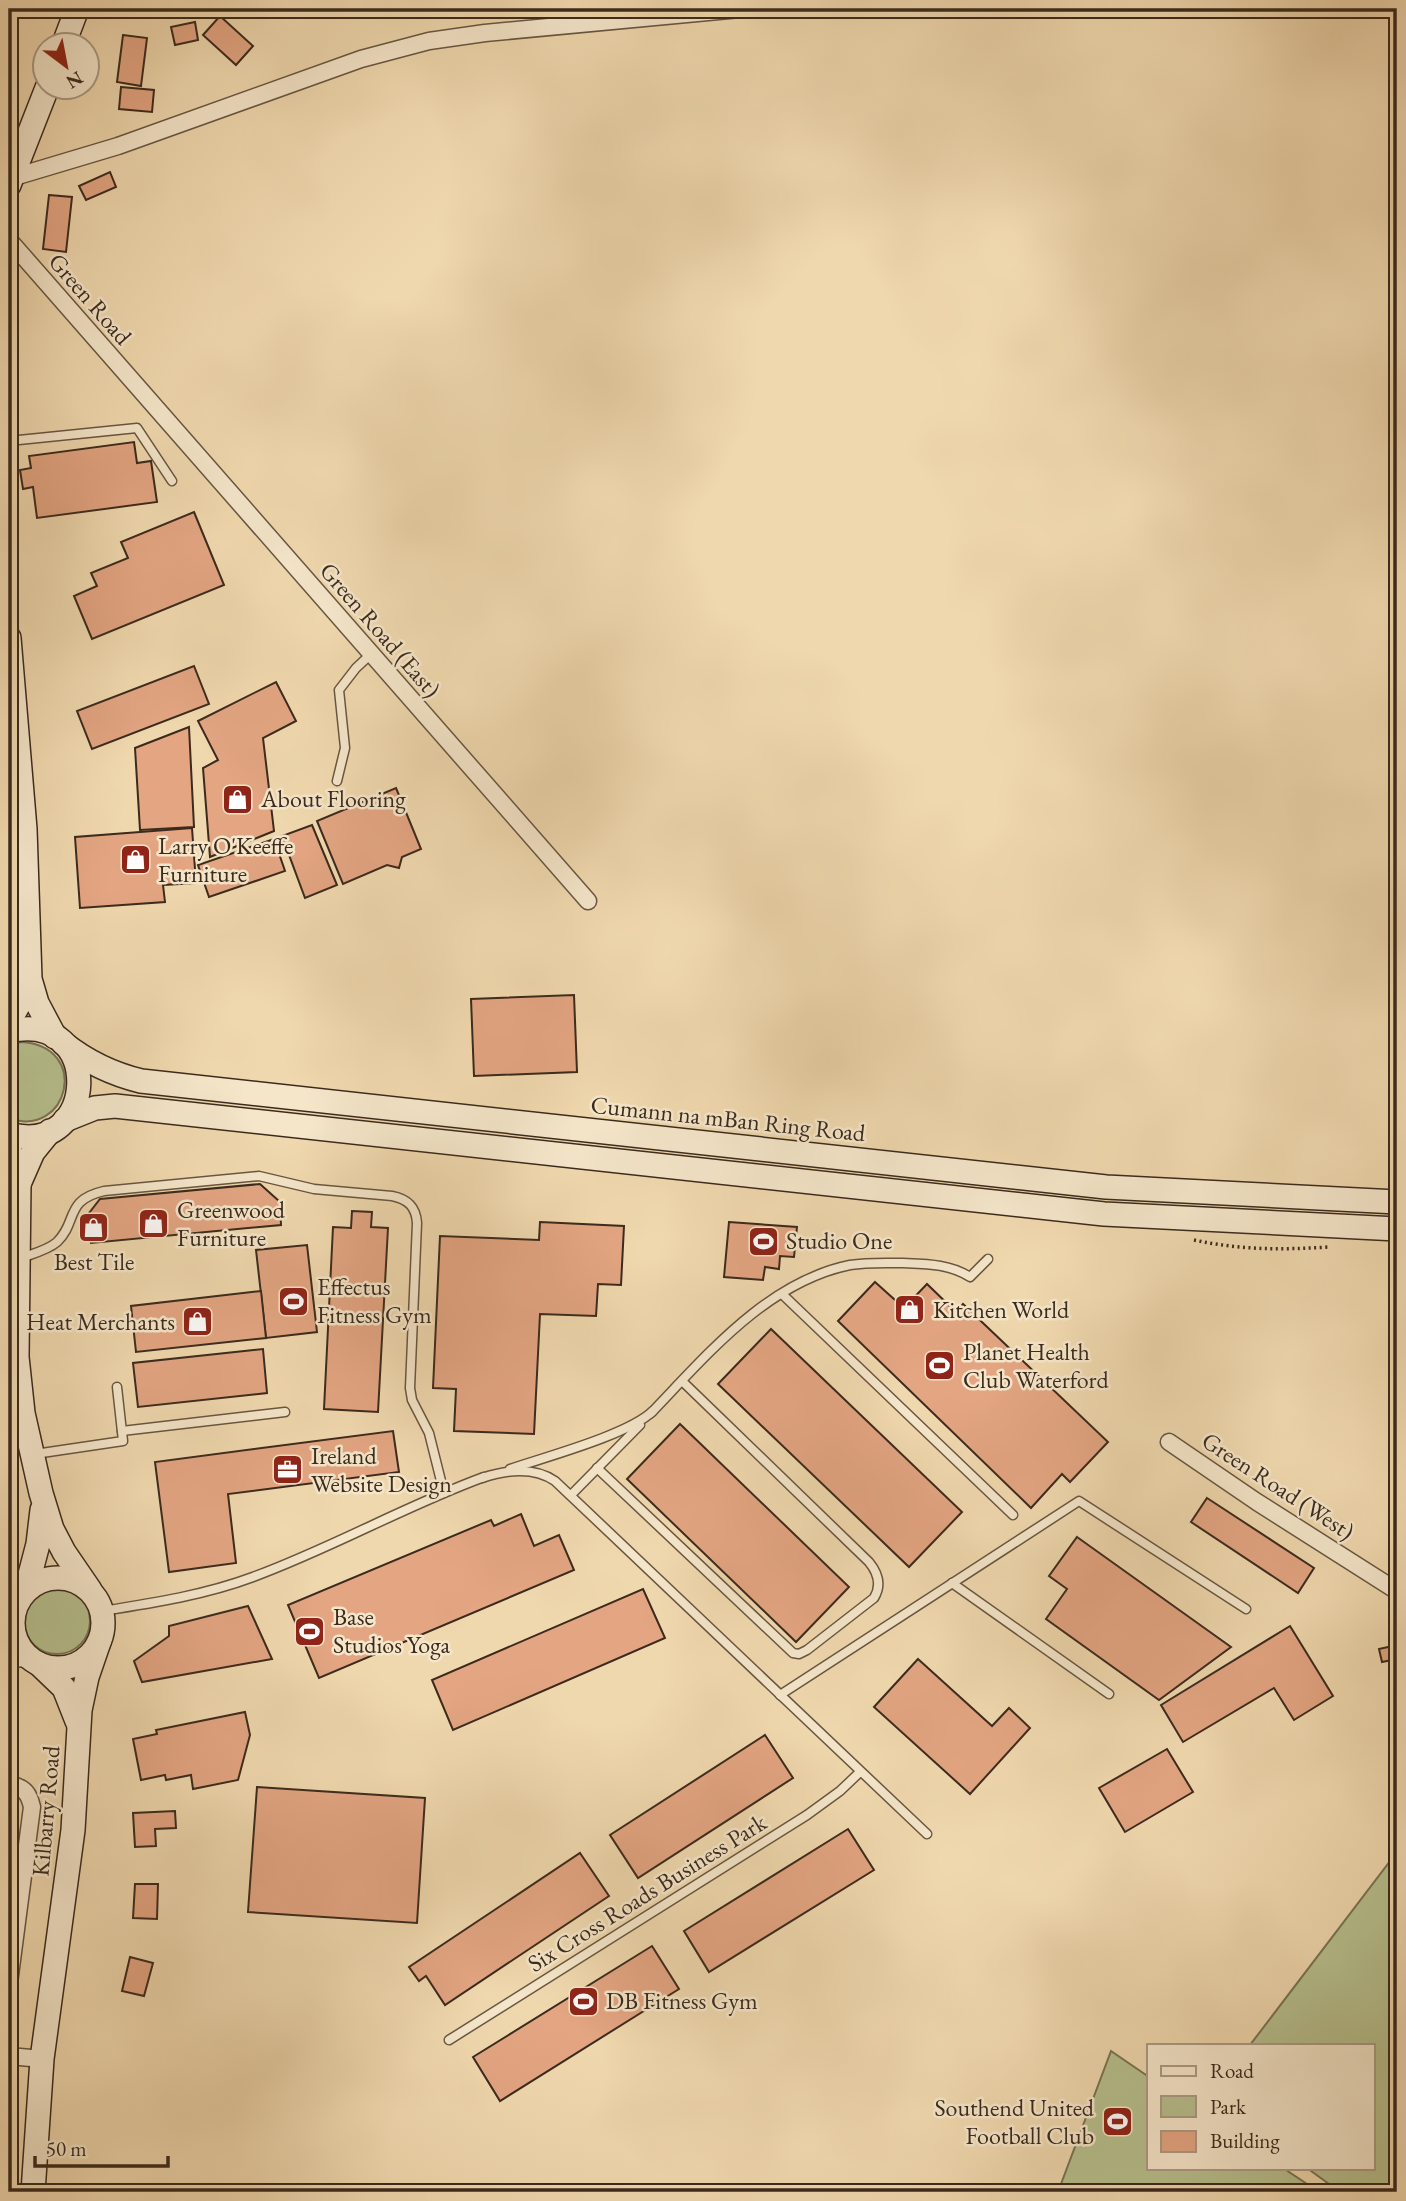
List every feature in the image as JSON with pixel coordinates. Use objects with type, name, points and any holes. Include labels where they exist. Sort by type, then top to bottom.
[{"type":"main road","points":[[68,32],[77,9]]},
{"type":"main road","points":[[10,181],[41,102]]},
{"type":"main road","points":[[9,638],[24,829],[32,989],[37,1003],[59,1040],[74,1058],[80,1076],[76,1104],[33,1152],[19,1184]]},
{"type":"main road","points":[[9,1022],[23,997],[29,967]]},
{"type":"main road","points":[[9,1031],[38,1030],[59,1040]]},
{"type":"main road","name":"Cumann na mBan Ring Road","points":[[59,1040],[83,1058],[112,1072],[141,1081],[1106,1187],[1397,1202]]},
{"type":"main road","points":[[9,1134],[33,1136],[95,1108],[115,1106],[1091,1212],[1397,1229]]},
{"type":"main road","points":[[9,1146],[19,1184],[16,1323],[18,1377],[32,1454],[41,1493],[58,1541],[90,1590],[102,1611],[103,1632],[93,1652],[74,1666],[50,1668],[25,1661],[15,1638],[11,1616],[26,1590],[37,1582],[51,1578],[65,1578],[90,1590]]},
{"type":"main road","points":[[26,1590],[41,1526],[41,1493]]},
{"type":"main road","name":"Kilbarry Road","points":[[33,2192],[42,2059],[73,1830],[79,1727],[87,1676],[99,1642]]},
{"type":"main road","name":"Kilbarry Road","points":[[25,1661],[56,1677],[75,1711],[79,1727]]},
{"type":"street","points":[[10,181],[118,146],[351,63],[429,41],[485,33],[740,9]]},
{"type":"street","name":"Green Road","points":[[9,240],[137,387]]},
{"type":"street","name":"Green Road (East)","points":[[137,387],[588,901]]},
{"type":"street","name":"Green Road (West)","points":[[1169,1442],[1256,1502],[1397,1591]]},
{"type":"street","points":[[9,1983],[32,1807],[29,1796],[22,1787],[12,1785]]},
{"type":"street","points":[[9,2056],[42,2059]]},
{"type":"lane","points":[[9,441],[137,429],[172,481]]},
{"type":"lane","points":[[337,781],[345,748],[339,690],[371,654]]},
{"type":"lane","points":[[18,1259],[55,1244],[77,1205],[90,1195],[104,1191],[259,1176],[314,1189],[392,1196],[405,1200],[413,1207],[417,1223],[411,1394],[427,1427],[444,1493]]},
{"type":"lane","points":[[571,1495],[739,1324],[782,1294],[831,1271],[857,1264],[932,1264],[955,1268],[970,1277],[988,1259]]},
{"type":"lane","points":[[782,1294],[1013,1515]]},
{"type":"lane","points":[[597,1468],[793,1653],[799,1654],[807,1650],[874,1598],[879,1582],[876,1571],[869,1562],[681,1381]]},
{"type":"lane","points":[[32,1454],[123,1441],[117,1387]]},
{"type":"lane","points":[[102,1611],[198,1593],[253,1577],[444,1493],[614,1433],[642,1420],[653,1411]]},
{"type":"lane","points":[[122,1431],[285,1412]]},
{"type":"lane","points":[[482,1478],[508,1472],[534,1472],[552,1478],[927,1835]]},
{"type":"lane","points":[[780,1695],[1079,1501],[1246,1609]]},
{"type":"lane","points":[[952,1583],[1110,1694]]},
{"type":"lane","name":"Six Cross Roads Business Park","points":[[449,2040],[807,1815],[840,1791],[860,1772]]},
{"type":"green space","points":[[21,1042],[43,1047],[57,1059],[64,1074],[64,1090],[57,1105],[46,1116],[29,1121],[9,1118],[9,1045]]},
{"type":"green space","points":[[50,1588],[64,1588],[76,1593],[85,1602],[90,1621],[88,1634],[81,1645],[64,1654],[50,1654],[38,1649],[29,1640],[24,1628],[24,1614],[29,1602],[38,1593]]},
{"type":"green space","points":[[1397,1852],[1397,2192],[1340,2192],[1310,2170],[1374,2170],[1374,2044],[1251,2044]]},
{"type":"green space","name":"Southend United Football Club","points":[[1111,2051],[1147,2076],[1147,2170],[1286,2170],[1319,2192],[1058,2192]]},
{"type":"building","points":[[220,16],[253,46],[236,65],[203,35]]},
{"type":"building","points":[[195,22],[198,40],[175,45],[171,27]]},
{"type":"building","points":[[123,35],[147,38],[141,86],[117,82]]},
{"type":"building","points":[[121,87],[154,90],[152,112],[119,109]]},
{"type":"building","points":[[110,172],[116,187],[86,200],[79,186]]},
{"type":"building","points":[[49,195],[72,197],[66,252],[43,249]]},
{"type":"building","points":[[134,442],[137,463],[151,461],[157,502],[37,518],[33,487],[23,489],[20,470],[31,468],[29,456]]},
{"type":"building","points":[[194,512],[224,585],[92,639],[74,596],[97,586],[91,573],[128,558],[121,542]]},
{"type":"building","points":[[194,666],[209,704],[92,749],[77,711]]},
{"type":"building","name":"About Flooring","points":[[276,682],[296,721],[263,738],[274,831],[210,857],[203,768],[218,760],[198,721]]},
{"type":"building","points":[[189,727],[194,827],[140,830],[135,748]]},
{"type":"building","points":[[396,788],[421,849],[402,857],[399,868],[387,865],[343,884],[317,821]]},
{"type":"building","points":[[312,825],[337,885],[305,898],[282,836]]},
{"type":"building","name":"Larry O'Keeffe Furniture","points":[[192,828],[196,883],[163,885],[165,902],[80,908],[75,837]]},
{"type":"building","points":[[274,839],[285,871],[209,897],[198,865]]},
{"type":"building","points":[[574,995],[577,1072],[474,1076],[471,999]]},
{"type":"building","points":[[260,1184],[280,1202],[281,1225],[91,1243],[86,1217],[100,1199]]},
{"type":"building","points":[[352,1211],[372,1212],[371,1227],[388,1228],[378,1412],[324,1409],[333,1227],[351,1228]]},
{"type":"building","points":[[540,1222],[624,1226],[621,1285],[598,1284],[596,1316],[540,1314],[534,1434],[454,1431],[456,1389],[433,1388],[440,1236],[539,1240]]},
{"type":"building","points":[[729,1222],[797,1227],[794,1257],[780,1256],[779,1269],[765,1267],[763,1280],[724,1277]]},
{"type":"building","points":[[307,1245],[317,1332],[266,1338],[256,1250]]},
{"type":"building","points":[[875,1282],[904,1308],[927,1284],[956,1312],[963,1304],[1108,1442],[1070,1482],[1062,1474],[1031,1508],[838,1321]]},
{"type":"building","name":"Heat Merchants","points":[[261,1291],[266,1338],[136,1352],[131,1306]]},
{"type":"building","points":[[771,1329],[962,1512],[909,1567],[718,1384]]},
{"type":"building","points":[[263,1349],[267,1393],[138,1407],[133,1363]]},
{"type":"building","points":[[680,1424],[849,1587],[796,1642],[627,1479]]},
{"type":"building","points":[[393,1431],[399,1472],[228,1494],[236,1563],[169,1572],[155,1462]]},
{"type":"building","points":[[1207,1498],[1314,1568],[1298,1593],[1191,1522]]},
{"type":"building","points":[[521,1514],[534,1546],[559,1535],[574,1570],[319,1678],[288,1605],[491,1520],[494,1526]]},
{"type":"building","points":[[1077,1537],[1231,1647],[1159,1700],[1046,1619],[1067,1589],[1049,1576]]},
{"type":"building","points":[[643,1589],[665,1638],[453,1730],[432,1680]]},
{"type":"building","points":[[248,1606],[272,1659],[142,1682],[134,1661],[169,1636],[169,1626]]},
{"type":"building","points":[[1290,1626],[1333,1696],[1294,1720],[1274,1688],[1183,1742],[1161,1705]]},
{"type":"building","points":[[1397,1645],[1397,1659],[1382,1662],[1379,1649]]},
{"type":"building","points":[[918,1659],[992,1726],[1009,1708],[1030,1728],[970,1794],[874,1707]]},
{"type":"building","points":[[245,1712],[250,1735],[238,1780],[193,1789],[191,1775],[166,1780],[165,1775],[141,1780],[133,1739],[157,1734],[156,1730]]},
{"type":"building","points":[[765,1735],[793,1778],[638,1878],[610,1835]]},
{"type":"building","points":[[1167,1749],[1193,1792],[1125,1832],[1099,1788]]},
{"type":"building","points":[[257,1787],[425,1798],[417,1923],[248,1912]]},
{"type":"building","points":[[175,1811],[176,1828],[155,1829],[156,1846],[135,1847],[133,1813]]},
{"type":"building","points":[[848,1829],[874,1870],[709,1972],[684,1931]]},
{"type":"building","points":[[580,1853],[609,1896],[445,2005],[426,1976],[419,1981],[409,1967]]},
{"type":"building","points":[[135,1884],[158,1884],[157,1919],[133,1918]]},
{"type":"building","points":[[652,1946],[679,1989],[500,2101],[473,2057]]},
{"type":"building","points":[[130,1957],[153,1963],[144,1996],[122,1991]]},
{"type":"place","name":"About Flooring","points":[[238,799]]},
{"type":"place","name":"Larry O'Keeffe Furniture","points":[[135,860]]},
{"type":"place","name":"Greenwood Furniture","points":[[154,1224]]},
{"type":"place","name":"Best Tile","points":[[94,1228]]},
{"type":"place","name":"Studio One","points":[[763,1241]]},
{"type":"place","name":"Effectus Fitness Gym","points":[[294,1301]]},
{"type":"place","name":"Kitchen World","points":[[910,1310]]},
{"type":"place","name":"Heat Merchants","points":[[198,1322]]},
{"type":"place","name":"Planet Health Club Waterford","points":[[940,1366]]},
{"type":"place","name":"Ireland Website Design","points":[[288,1470]]},
{"type":"place","name":"Base Studios Yoga","points":[[310,1631]]},
{"type":"place","name":"DB Fitness Gym","points":[[583,2001]]},
{"type":"place","name":"Southend United Football Club","points":[[1117,2122]]}]
